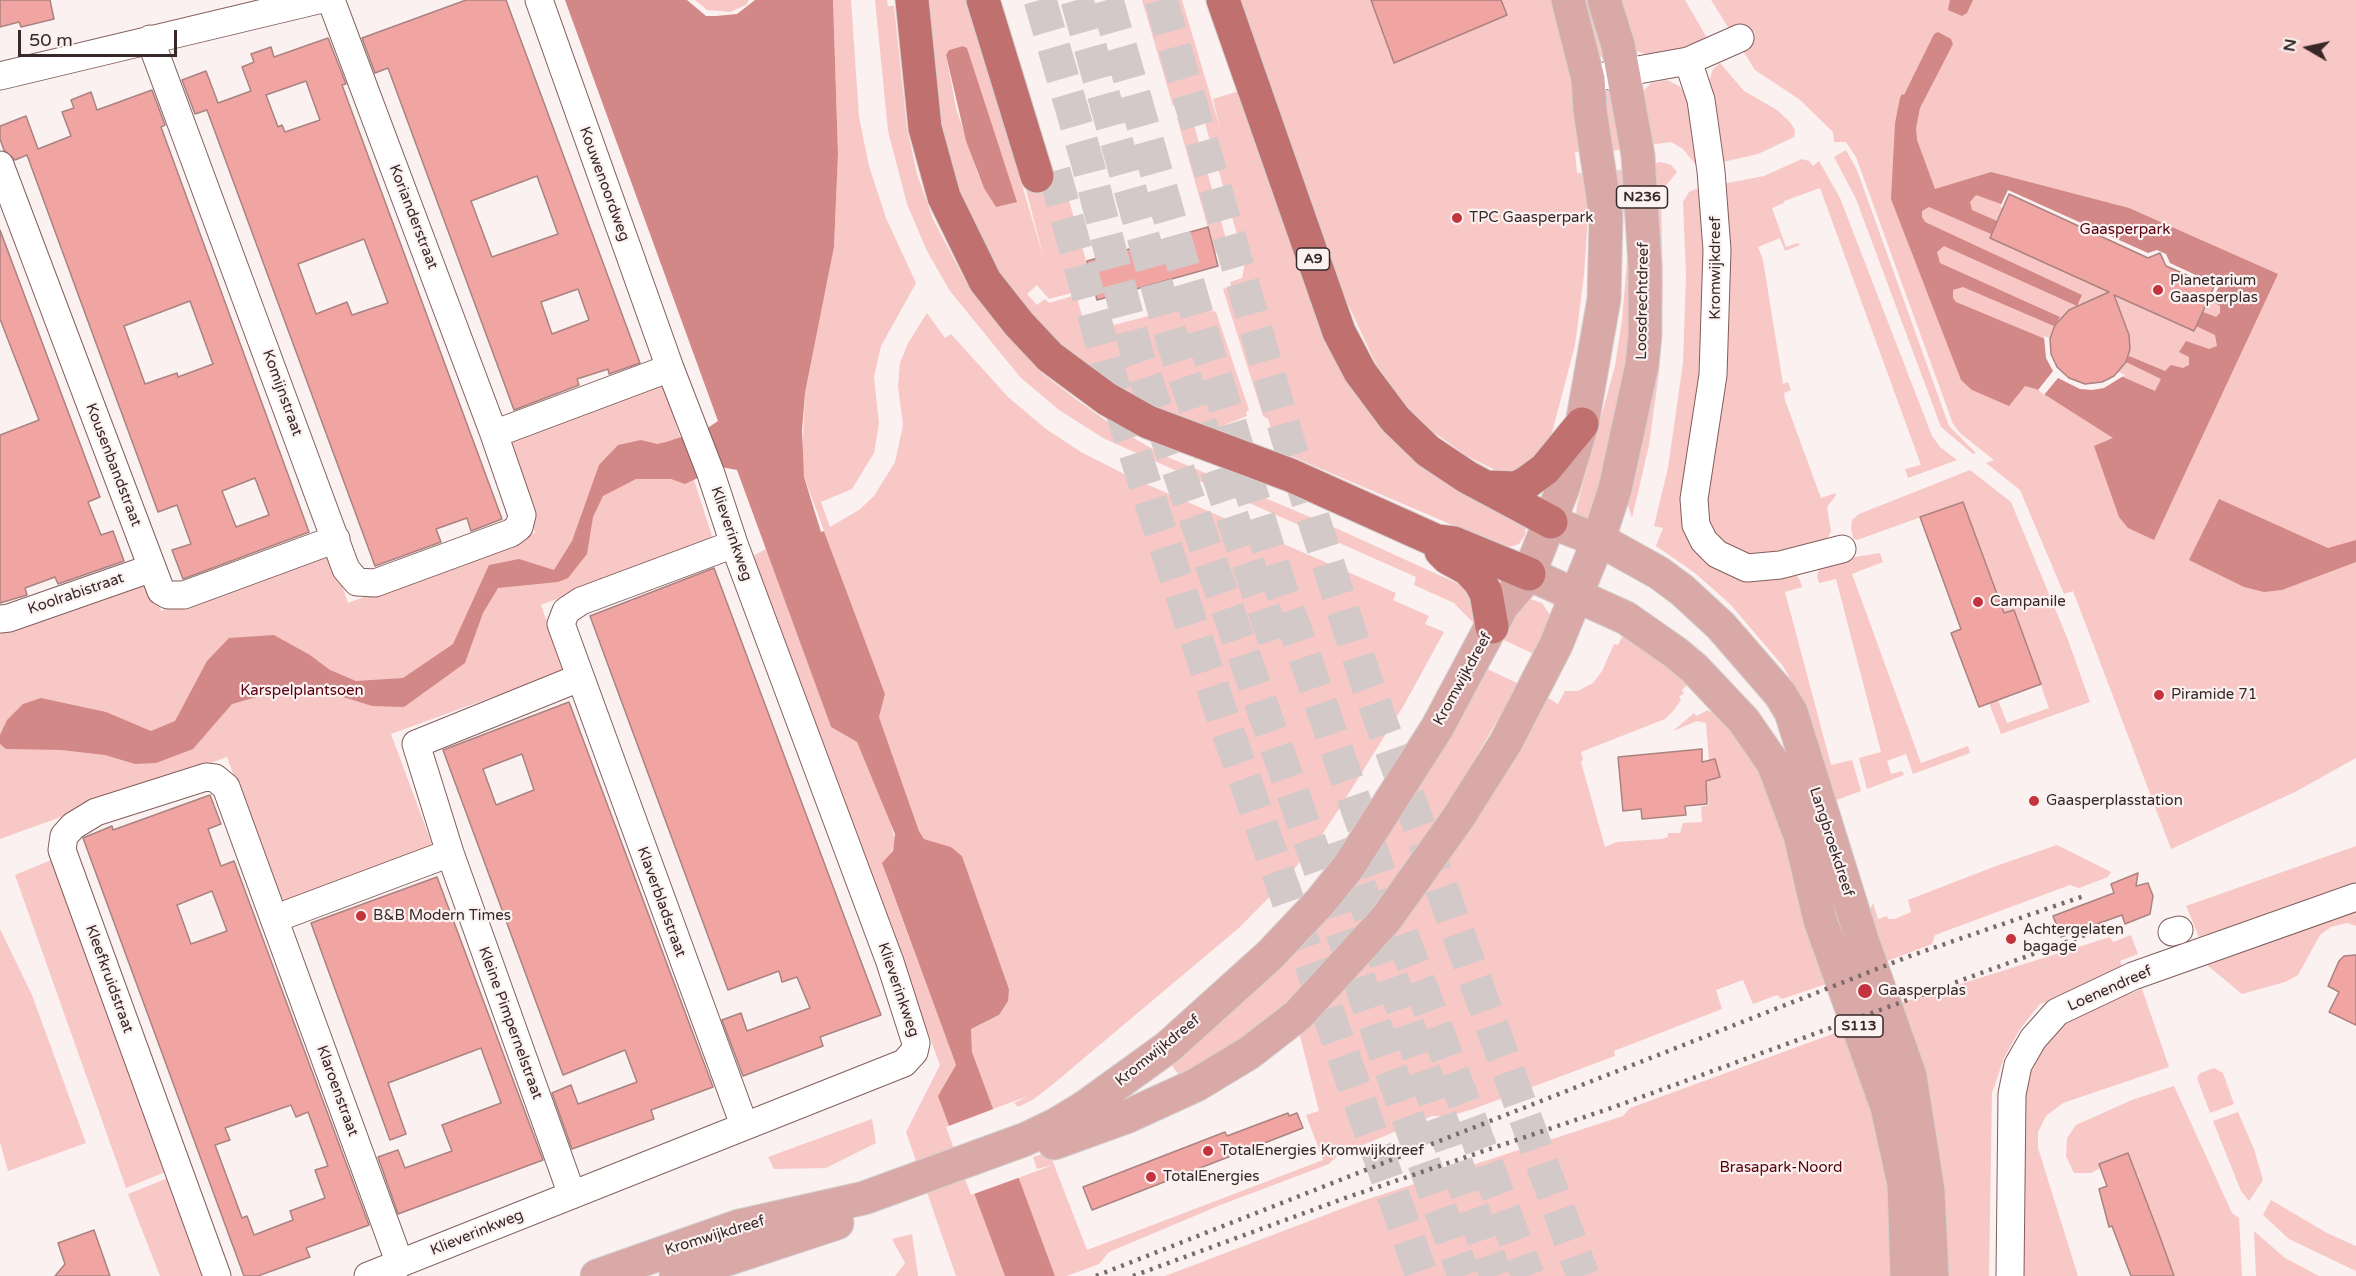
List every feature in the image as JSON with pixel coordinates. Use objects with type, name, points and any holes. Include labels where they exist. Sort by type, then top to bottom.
[{"type":"highway","points":[[912,0],[925,128],[944,197],[956,226],[985,281],[1039,347],[1085,384],[1139,418],[1290,475],[1437,541],[1454,543],[1528,574]]},
{"type":"highway","points":[[984,0],[1045,173],[1002,0]]},
{"type":"highway","name":"A9","points":[[1223,0],[1324,289],[1356,366],[1395,420],[1428,451],[1551,522]]},
{"type":"highway","points":[[1488,487],[1516,488],[1526,483],[1545,469],[1582,424]]},
{"type":"highway","points":[[1437,541],[1448,558],[1468,568],[1480,582],[1486,593],[1492,627]]},
{"type":"main road","name":"N236","points":[[1551,522],[1582,424],[1603,309],[1607,241],[1606,217],[1590,110],[1588,79],[1568,0]]},
{"type":"main road","name":"Loosdrechtdreef","points":[[1577,596],[1598,541],[1623,458],[1642,365],[1645,335],[1646,266],[1635,137],[1623,74],[1604,0]]},
{"type":"main road","name":"Langbroekdreef","points":[[1551,522],[1598,541],[1659,573],[1706,612],[1780,693],[1791,712],[1862,940],[1910,1076],[1928,1191],[1932,1276]]},
{"type":"main road","points":[[1528,574],[1551,522]]},
{"type":"main road","name":"Langbroekdreef","points":[[1528,574],[1626,618],[1676,653],[1712,686],[1759,741],[1784,788],[1807,858],[1820,920],[1887,1107],[1904,1184],[1907,1276]]},
{"type":"main road","name":"Kromwijkdreef","points":[[1029,1145],[1168,1047],[1270,955],[1305,919],[1349,866],[1377,824],[1437,728],[1502,606],[1528,574]]},
{"type":"main road","name":"Kromwijkdreef","points":[[676,1276],[797,1238],[890,1196],[1029,1145],[1126,1117],[1196,1085],[1249,1053],[1298,1015],[1386,919],[1458,818],[1506,742],[1548,661],[1577,596]]},
{"type":"main road","name":"Kromwijkdreef","points":[[597,1276],[739,1226],[840,1204],[890,1196]]},
{"type":"street","points":[[0,76],[318,0]]},
{"type":"street","name":"Korianderstraat","points":[[331,0],[494,434],[522,515],[519,526]]},
{"type":"street","name":"Kouwenoordweg","points":[[539,0],[670,368]]},
{"type":"street","points":[[1588,79],[1688,61],[1740,38]]},
{"type":"street","name":"Komijnstraat","points":[[150,39],[351,577],[357,582],[375,583],[511,533],[519,526]]},
{"type":"street","name":"Kromwijkdreef","points":[[1688,61],[1701,100],[1712,171],[1717,250],[1713,375],[1694,499],[1696,525],[1704,541],[1717,554],[1734,564],[1747,568],[1780,565],[1842,549]]},
{"type":"street","name":"Kousenbandstraat","points":[[0,165],[161,591],[176,596],[336,539]]},
{"type":"street","points":[[494,434],[670,368]]},
{"type":"street","name":"Klieverinkweg","points":[[368,1276],[904,1063],[914,1052],[916,1043],[890,962],[734,544],[696,430],[670,368]]},
{"type":"street","points":[[579,678],[561,624],[566,611],[581,601],[734,544]]},
{"type":"street","name":"Koolrabistraat","points":[[0,619],[152,568]]},
{"type":"street","name":"Klaverbladstraat","points":[[579,678],[744,1125]]},
{"type":"street","name":"Kleine Pimpernelstraat","points":[[573,1194],[450,853],[416,744],[579,678]]},
{"type":"street","name":"Klaroenstraat","points":[[214,778],[226,788],[400,1264]]},
{"type":"street","name":"Kleefkruidstraat","points":[[214,778],[198,779],[96,812],[73,825],[64,836],[62,850],[217,1276]]},
{"type":"street","points":[[274,919],[450,853]]},
{"type":"street","name":"Loenendreef","points":[[2010,1276],[2012,1094],[2018,1065],[2033,1039],[2057,1012],[2133,976],[2356,897]]},
{"type":"green space","points":[[695,0],[749,0],[746,5],[730,12],[707,10]]},
{"type":"green space","points":[[833,0],[851,0],[859,117],[869,166],[886,218],[916,283],[881,346],[874,377],[879,423],[874,453],[852,489],[821,502],[830,527],[859,510],[874,496],[895,462],[903,425],[898,386],[900,363],[908,343],[927,313],[945,338],[951,334],[1008,397],[1046,429],[1081,452],[1130,477],[1396,593],[1393,600],[1429,616],[1425,624],[1444,632],[1404,705],[1339,809],[1321,836],[1282,884],[1240,927],[1052,1085],[1034,1099],[1018,1107],[1014,1103],[1028,1096],[993,1109],[972,1052],[971,1029],[999,1015],[1009,989],[962,856],[951,847],[924,839],[919,831],[879,717],[885,694],[804,477],[802,459],[805,393],[834,247],[838,154]]},
{"type":"green space","points":[[875,0],[887,0],[888,6],[894,6],[907,128],[917,174],[933,219],[966,282],[1018,348],[1043,374],[1077,400],[1118,429],[1165,456],[1329,525],[1461,585],[1469,593],[1478,628],[1454,603],[1414,585],[1416,577],[1105,439],[1059,410],[1020,377],[950,291],[927,251],[907,204],[888,131]]},
{"type":"green space","points":[[917,0],[967,0],[1044,259],[1024,182],[1061,172],[1087,264],[1084,268],[1090,288],[1049,299],[1037,285],[1027,294],[1037,305],[1045,299],[1049,303],[1076,295],[1087,332],[1194,304],[1216,312],[1249,410],[1246,412],[1247,416],[1224,425],[1223,430],[1215,428],[1213,431],[1142,408],[1026,322],[946,182]],"holes":[[[963,46],[967,48],[982,98],[996,207],[978,174],[956,108],[946,55],[949,50]]]},
{"type":"green space","points":[[1142,0],[1182,0],[1220,128],[1213,99],[1239,91],[1205,0],[1215,0],[1340,352],[1526,521],[1525,535],[1519,544],[1506,548],[1277,450],[1280,444],[1272,432],[1268,419],[1263,416],[1223,289],[1231,286],[1230,282],[1242,278],[1245,262],[1198,99],[1173,106]]},
{"type":"green space","name":"TPC Gaasperpark","points":[[1240,0],[1555,0],[1590,153],[1575,152],[1577,173],[1591,174],[1584,275],[1575,345],[1547,452],[1515,480],[1467,456],[1432,431],[1405,405],[1375,362],[1341,289]]},
{"type":"green space","points":[[1578,0],[1598,0],[1607,62],[1597,53]]},
{"type":"green space","points":[[1610,0],[1685,0],[1707,38],[1695,46],[1650,55],[1634,50]]},
{"type":"green space","name":"Gaasperpark","points":[[1711,0],[2356,0],[2356,758],[2295,792],[2171,849],[2073,591],[2064,594],[2020,490],[1986,463],[1994,460],[1961,434],[1953,424],[1856,157],[1846,142],[1834,142],[1833,132],[1799,99],[1755,70]]},
{"type":"green space","points":[[1720,63],[1744,91],[1777,110],[1790,122],[1795,130],[1794,137],[1758,154],[1723,162],[1709,81],[1713,69]]},
{"type":"green space","points":[[1667,80],[1679,86],[1689,97],[1696,165],[1683,149],[1671,142],[1642,146],[1639,96],[1651,83]]},
{"type":"green space","points":[[1612,88],[1630,148],[1606,152],[1603,94]]},
{"type":"green space","points":[[1183,117],[1184,119],[1190,118],[1192,126],[1194,125],[1228,246],[1225,247],[1226,250],[1215,253],[1177,118]]},
{"type":"green space","points":[[1846,150],[1857,170],[1949,426],[1976,453],[1973,454],[1941,427],[1856,199],[1834,157]]},
{"type":"green space","points":[[1802,159],[1809,161],[1813,166],[1819,161],[1840,198],[1932,436],[1940,447],[1957,460],[1908,478],[1905,469],[1921,465],[1820,188],[1784,201],[1772,208],[1786,247],[1798,243],[1800,245],[1785,251],[1780,238],[1758,247],[1763,260],[1783,384],[1788,382],[1791,390],[1784,393],[1785,400],[1821,498],[1836,493],[1836,495],[1827,507],[1831,531],[1826,542],[1756,559],[1718,542],[1705,520],[1723,184],[1764,176]]},
{"type":"green space","points":[[1661,162],[1671,165],[1677,172],[1664,188],[1661,199],[1663,288],[1659,372],[1649,445],[1632,518],[1627,502],[1644,165]]},
{"type":"green space","points":[[1633,168],[1639,272],[1623,389],[1593,520],[1576,515],[1577,505],[1615,366],[1622,320],[1628,249],[1626,223],[1612,171]]},
{"type":"green space","points":[[1703,186],[1707,286],[1687,527],[1796,575],[1800,580],[1802,587],[1785,592],[1831,765],[1852,760],[1861,791],[1831,802],[1806,707],[1783,666],[1730,604],[1695,573],[1656,546],[1663,528],[1654,526],[1668,468],[1683,363],[1686,275],[1683,202],[1689,192]]},
{"type":"green space","name":"Karspelplantsoen","points":[[662,381],[713,539],[541,605],[564,671],[391,734],[433,847],[281,903],[227,757],[0,839],[0,630],[148,575],[161,611],[330,550],[348,603],[535,533],[505,440]]},
{"type":"green space","points":[[1970,470],[2011,502],[2068,640],[2090,702],[2001,734],[1989,703],[1998,700],[2007,723],[2049,708],[2014,610],[2004,613],[1963,502],[1857,540],[1853,538],[1851,528],[1852,520],[1859,514]]},
{"type":"green space","points":[[766,549],[831,727],[857,742],[889,817],[895,839],[886,875],[956,1065],[1005,1276],[956,1276],[906,1132],[940,1065],[751,557]]},
{"type":"green space","points":[[1880,553],[1883,562],[1852,574],[1921,763],[1968,746],[1970,753],[1913,774],[1906,754],[1887,761],[1891,774],[1902,771],[1904,775],[1867,789],[1859,758],[1881,752],[1836,579],[1819,583],[1817,576],[1820,566],[1836,560]]},
{"type":"green space","points":[[1530,599],[1542,603],[1551,616],[1534,654],[1495,636],[1525,600]]},
{"type":"green space","points":[[1624,633],[1691,681],[1682,690],[1684,693],[1679,697],[1681,700],[1665,719],[1581,752],[1583,760],[1581,762],[1605,847],[1617,842],[1661,839],[1668,837],[1668,833],[1680,833],[1683,823],[1702,822],[1701,807],[1709,805],[1708,800],[1701,801],[1699,782],[1720,777],[1715,760],[1709,761],[1706,723],[1697,721],[1673,731],[1694,713],[1696,716],[1715,708],[1752,757],[1765,784],[1832,982],[1782,999],[1777,995],[1753,1004],[1743,980],[1716,990],[1722,1009],[1614,1051],[1615,1056],[1476,1108],[1450,1116],[1432,1116],[1337,1156],[1329,1164],[1218,1206],[1109,1252],[1099,1264],[1067,1276],[1055,1276],[1018,1178],[1053,1165],[1037,1169],[1033,1157],[1049,1152],[1087,1250],[1323,1160],[1306,1115],[1319,1111],[1297,1024],[1468,833],[1509,768],[1548,698],[1558,704],[1565,691],[1578,691],[1593,683],[1602,671],[1614,644],[1618,645]]},
{"type":"green space","points":[[1479,665],[1519,684],[1422,848],[1309,996],[1184,1082],[1170,1063],[1241,1000]]},
{"type":"green space","points":[[2057,845],[2111,872],[2108,877],[2079,888],[2070,885],[1935,935],[1932,944],[1882,963],[1869,912],[1873,903],[1878,919],[1887,916],[1888,919],[1895,919],[1911,912],[1908,900]]},
{"type":"green space","points":[[2356,846],[2356,887],[2199,937],[2186,906]]},
{"type":"green space","points":[[56,858],[170,1170],[126,1188],[15,875]]},
{"type":"green space","points":[[2356,912],[2356,926],[2347,923],[2331,927],[2320,935],[2298,975],[2285,982],[2242,994],[2207,965]]},
{"type":"green space","points":[[0,929],[32,995],[86,1143],[8,1171],[0,1142]]},
{"type":"green space","points":[[2131,935],[2138,954],[2120,961],[2122,967],[2112,971],[2114,977],[2040,1004],[2020,1029],[2004,1058],[1992,1093],[1989,1276],[1938,1276],[1897,1004],[2110,937],[2113,942]]},
{"type":"green space","points":[[2142,989],[2169,1067],[2063,1103],[2046,1116],[2038,1132],[2038,1148],[2078,1276],[2023,1276],[2022,1092],[2032,1065],[2065,1018]]},
{"type":"green space","name":"Brasapark-Noord","points":[[1849,1028],[1888,1149],[1898,1276],[1165,1276],[1362,1201],[1623,1116],[1630,1108]]},
{"type":"green space","points":[[2214,1068],[2223,1073],[2234,1104],[2210,1113],[2197,1078],[2200,1073]]},
{"type":"green space","points":[[2174,1086],[2232,1213],[2239,1218],[2242,1276],[2172,1276],[2136,1189],[2139,1175],[2124,1174],[2115,1160],[2091,1173],[2074,1173],[2066,1156],[2067,1138],[2076,1125],[2132,1100]]},
{"type":"green space","points":[[2238,1112],[2254,1149],[2263,1180],[2249,1201],[2241,1191],[2213,1121]]},
{"type":"green space","points":[[872,1119],[876,1143],[826,1168],[774,1169],[768,1157]]},
{"type":"green space","points":[[173,1176],[207,1276],[160,1276],[128,1194]]},
{"type":"green space","points":[[2271,1200],[2327,1233],[2356,1246],[2356,1271],[2289,1239],[2263,1215]]},
{"type":"green space","points":[[2254,1231],[2285,1258],[2319,1276],[2256,1276]]},
{"type":"green space","points":[[912,1234],[918,1276],[895,1276],[905,1263],[892,1239]]},
{"type":"shaded area","points":[[565,0],[687,0],[706,16],[716,16],[737,14],[755,0],[833,0],[838,154],[834,247],[805,393],[802,430],[804,477],[821,532],[824,531],[885,694],[879,717],[919,831],[924,839],[951,847],[962,856],[1009,989],[1008,1001],[999,1015],[971,1029],[972,1052],[1055,1276],[1005,1276],[938,1096],[956,1065],[882,863],[893,851],[895,834],[857,742],[831,727],[737,470],[721,467],[685,484],[671,479],[636,479],[603,496],[593,517],[587,554],[568,578],[558,582],[498,588],[483,613],[465,663],[404,707],[372,706],[302,684],[232,704],[193,749],[156,763],[135,764],[105,755],[61,750],[6,749],[0,744],[0,735],[7,720],[23,704],[41,698],[106,712],[151,731],[175,721],[207,661],[229,638],[274,635],[310,655],[330,670],[356,681],[403,678],[453,644],[489,565],[519,559],[554,570],[572,541],[599,465],[618,445],[641,440],[657,444],[666,442],[706,429],[718,421]]},
{"type":"shaded area","points":[[1950,0],[1973,0],[1967,13],[1962,16],[1948,10]]},
{"type":"shaded area","points":[[1938,32],[1951,39],[1953,44],[1920,108],[1916,128],[1917,140],[1935,189],[1991,172],[2129,208],[2278,274],[2154,540],[2128,528],[2119,517],[2094,446],[2113,438],[2036,389],[2025,386],[2009,406],[1972,390],[1961,380],[1891,199],[1895,123],[1900,98],[1902,94],[1904,95],[1934,34]],"holes":[[[1976,195],[2004,205],[2010,195],[2149,258],[2157,254],[2163,257],[2165,265],[2214,287],[2209,299],[2220,306],[2220,313],[2216,317],[2203,312],[2196,326],[2215,335],[2217,346],[2209,349],[2186,341],[2179,352],[2189,357],[2189,365],[2183,368],[2171,365],[2165,371],[2129,356],[2126,362],[2161,379],[2155,391],[2116,374],[2106,381],[2092,384],[2071,379],[2055,362],[2050,341],[1956,302],[1953,298],[1953,290],[1963,287],[2054,326],[2060,317],[1940,263],[1937,252],[1944,246],[2077,306],[2082,295],[1925,222],[1922,217],[1922,211],[1929,207],[1991,234],[1997,221],[1972,210],[1970,202]]]},
{"type":"shaded area","points":[[963,46],[967,48],[1017,202],[996,207],[984,188],[966,141],[946,55],[949,50]]},
{"type":"shaded area","points":[[2219,499],[2328,548],[2356,540],[2356,562],[2282,590],[2264,592],[2244,587],[2189,560]]},
{"type":"pier","points":[[2008,190],[2148,253],[2157,250],[2166,254],[2170,263],[2219,286],[2211,304],[2207,302],[2214,287],[2165,265],[2163,257],[2157,254],[2149,258],[2010,195],[2003,208],[2000,207]]},
{"type":"pier","points":[[2044,336],[2050,338],[2051,354],[2057,367],[2071,379],[2092,384],[2108,380],[2119,372],[2125,375],[2104,388],[2092,390],[2080,389],[2058,378],[2044,395],[2038,390],[2053,371],[2046,358]]},
{"type":"pier","points":[[996,1108],[1021,1177],[971,1195],[946,1127]]},
{"type":"building","points":[[0,0],[50,0],[54,19],[21,27],[19,22],[0,27]]},
{"type":"building","points":[[466,0],[506,0],[640,363],[609,374],[608,369],[577,379],[579,385],[514,410],[388,68],[375,73],[362,38]],"holes":[[[537,176],[558,234],[492,257],[471,201]],[[578,289],[589,320],[552,334],[541,302]]]},
{"type":"building","points":[[1371,0],[1501,0],[1507,15],[1394,63]]},
{"type":"building","points":[[328,38],[346,84],[342,85],[502,519],[471,531],[467,518],[436,529],[441,542],[375,566],[207,110],[195,114],[182,80],[206,71],[218,103],[251,91],[242,67],[254,62],[251,54],[271,47],[274,57]],"holes":[[[306,81],[320,120],[285,132],[282,125],[278,127],[266,95]],[[364,239],[388,303],[352,315],[347,302],[316,314],[298,264]]]},
{"type":"building","points":[[152,90],[165,125],[161,127],[309,532],[183,579],[172,550],[191,544],[177,505],[158,512],[27,155],[15,160],[4,150],[0,139],[0,126],[26,116],[38,149],[71,136],[62,112],[74,108],[71,100],[91,92],[97,110]],"holes":[[[190,301],[213,364],[178,377],[177,373],[145,384],[124,326]],[[255,478],[269,515],[236,527],[222,491]]]},
{"type":"building","name":"Planetarium Gaasperplas","points":[[2009,194],[2148,258],[2160,253],[2166,266],[2214,287],[2194,331],[2114,295],[2129,335],[2130,349],[2126,362],[2114,376],[2102,382],[2085,384],[2069,378],[2057,367],[2051,354],[2050,339],[2055,325],[2069,310],[2109,292],[1990,238]]},
{"type":"building","points":[[1208,227],[1218,266],[1097,300],[1087,261]]},
{"type":"building","points":[[0,230],[100,497],[88,502],[101,535],[113,531],[124,561],[58,584],[55,577],[25,588],[27,595],[0,603],[0,435],[39,420],[0,319]]},
{"type":"building","name":"Campanile","points":[[1963,502],[2004,613],[2014,610],[2041,684],[1979,707],[1951,633],[1961,629],[1920,517]]},
{"type":"building","points":[[714,568],[881,1015],[820,1037],[823,1046],[743,1076],[722,1020],[741,1013],[747,1031],[810,1008],[797,977],[782,982],[779,971],[728,990],[590,616]]},
{"type":"building","points":[[569,702],[713,1087],[651,1110],[654,1119],[572,1149],[552,1093],[571,1085],[578,1104],[637,1082],[625,1050],[563,1075],[443,750]],"holes":[[[522,754],[534,790],[496,805],[483,769]]]},
{"type":"building","points":[[1702,749],[1702,762],[1715,759],[1720,777],[1706,781],[1707,804],[1685,806],[1686,815],[1642,819],[1641,809],[1623,811],[1618,757]]},
{"type":"building","points":[[210,795],[221,824],[208,829],[221,866],[234,861],[369,1225],[306,1248],[310,1257],[258,1276],[244,1276],[83,838],[112,826],[113,830]],"holes":[[[212,891],[227,931],[191,944],[177,905]],[[291,1105],[296,1117],[308,1112],[328,1166],[315,1170],[325,1198],[290,1211],[293,1220],[254,1235],[247,1216],[242,1218],[215,1145],[230,1140],[225,1128]]]},
{"type":"building","points":[[2138,873],[2136,886],[2148,883],[2153,896],[2150,914],[2125,924],[2122,915],[2061,937],[2053,916],[2114,893],[2111,884]]},
{"type":"building","points":[[437,877],[543,1160],[398,1214],[378,1157],[398,1150],[405,1168],[452,1151],[442,1125],[501,1103],[481,1048],[388,1083],[406,1134],[390,1140],[311,923]]},
{"type":"building","points":[[2356,955],[2356,1025],[2329,1012],[2339,992],[2328,986],[2339,961],[2344,956]]},
{"type":"building","points":[[1288,1113],[1289,1116],[1297,1113],[1303,1128],[1092,1210],[1083,1187],[1225,1132],[1227,1136]]},
{"type":"building","points":[[2128,1153],[2174,1276],[2131,1276],[2112,1226],[2109,1227],[2099,1189],[2107,1186],[2099,1164]]},
{"type":"building","points":[[94,1230],[110,1276],[55,1276],[65,1264],[58,1243]]},
{"type":"tunnel","points":[[1040,0],[1087,161],[1137,354],[1464,1276]]},
{"type":"tunnel","points":[[1077,0],[1173,343],[1277,648]]},
{"type":"tunnel","points":[[1107,0],[1203,335],[1278,580],[1380,875],[1528,1276]]},
{"type":"tunnel","points":[[1161,0],[1287,437],[1365,678],[1583,1276]]},
{"type":"tunnel","points":[[1054,171],[1113,385],[1156,518],[1226,727],[1422,1276]]},
{"type":"tunnel","points":[[1343,839],[1496,1276]]},
{"type":"railway","points":[[1096,1276],[1910,956],[2084,896]]},
{"type":"railway","points":[[1133,1276],[1348,1197],[1614,1107],[2099,930]]},
{"type":"place","name":"TPC Gaasperpark","points":[[1457,218]]},
{"type":"place","name":"Planetarium Gaasperplas","points":[[2158,290]]},
{"type":"place","name":"Campanile","points":[[1978,602]]},
{"type":"place","name":"Piramide 71","points":[[2159,695]]},
{"type":"place","name":"Gaasperplasstation","points":[[2034,801]]},
{"type":"place","name":"B&B Modern Times","points":[[361,916]]},
{"type":"place","name":"Achtergelaten bagage","points":[[2011,939]]},
{"type":"place","name":"Gaasperplas","points":[[1865,991]]},
{"type":"place","name":"TotalEnergies Kromwijkdreef","points":[[1208,1151]]},
{"type":"place","name":"TotalEnergies","points":[[1151,1177]]}]
